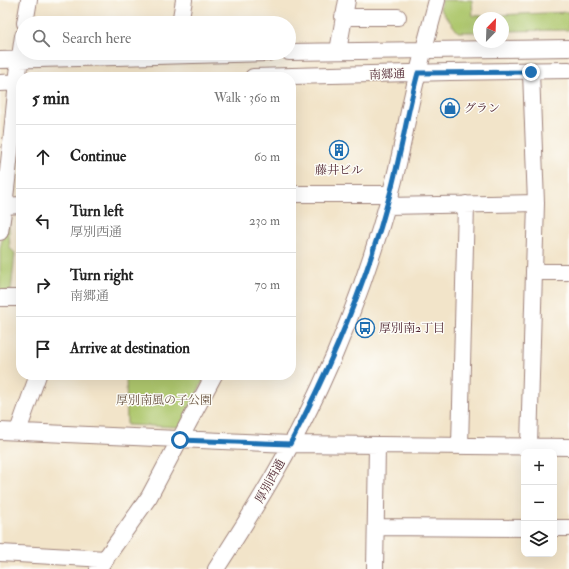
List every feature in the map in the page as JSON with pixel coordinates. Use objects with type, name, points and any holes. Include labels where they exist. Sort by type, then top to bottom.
[{"type":"street","points":[[26,16],[29,0]]},
{"type":"street","points":[[181,16],[184,0]]},
{"type":"street","points":[[338,51],[347,0]]},
{"type":"street","name":"厚別西通","points":[[216,569],[256,507],[320,387],[344,333],[389,200],[423,50],[437,0]]},
{"type":"street","points":[[343,17],[398,16]]},
{"type":"street","name":"南郷通","points":[[296,52],[569,48]]},
{"type":"street","points":[[0,60],[16,58]]},
{"type":"street","points":[[19,72],[20,60]]},
{"type":"street","name":"南郷通","points":[[296,76],[569,70]]},
{"type":"street","points":[[529,445],[536,202],[531,72]]},
{"type":"street","points":[[0,83],[16,82]]},
{"type":"street","points":[[2,219],[16,106]]},
{"type":"street","points":[[296,194],[466,204],[536,202]]},
{"type":"street","points":[[460,446],[466,204]]},
{"type":"street","points":[[2,219],[16,209]]},
{"type":"street","points":[[534,272],[569,272]]},
{"type":"street","points":[[0,298],[16,298]]},
{"type":"street","points":[[18,431],[36,380]]},
{"type":"street","points":[[0,553],[102,564],[149,497],[211,380]]},
{"type":"street","points":[[0,431],[290,444],[376,446],[529,445],[569,447]]},
{"type":"street","points":[[375,569],[376,446]]},
{"type":"street","points":[[376,527],[521,528]]},
{"type":"street","points":[[557,528],[569,528]]},
{"type":"green space","points":[[442,0],[472,0],[473,32],[458,32],[440,9]]},
{"type":"green space","points":[[569,12],[569,30],[509,31],[509,14]]},
{"type":"green space","points":[[8,209],[10,248],[15,253],[11,291],[0,291],[0,249]]},
{"type":"green space","name":"厚別南風の子公園","points":[[126,380],[204,380],[180,427],[127,425]]},
{"type":"place","name":"グラン","points":[[450,108]]},
{"type":"place","name":"藤井ビル","points":[[339,150]]},
{"type":"place","name":"厚別南2丁目","points":[[365,328]]},
{"type":"route","points":[[180,440],[290,444],[320,387],[344,333],[368,266],[390,194],[403,142],[412,93],[418,73],[531,72]]}]
